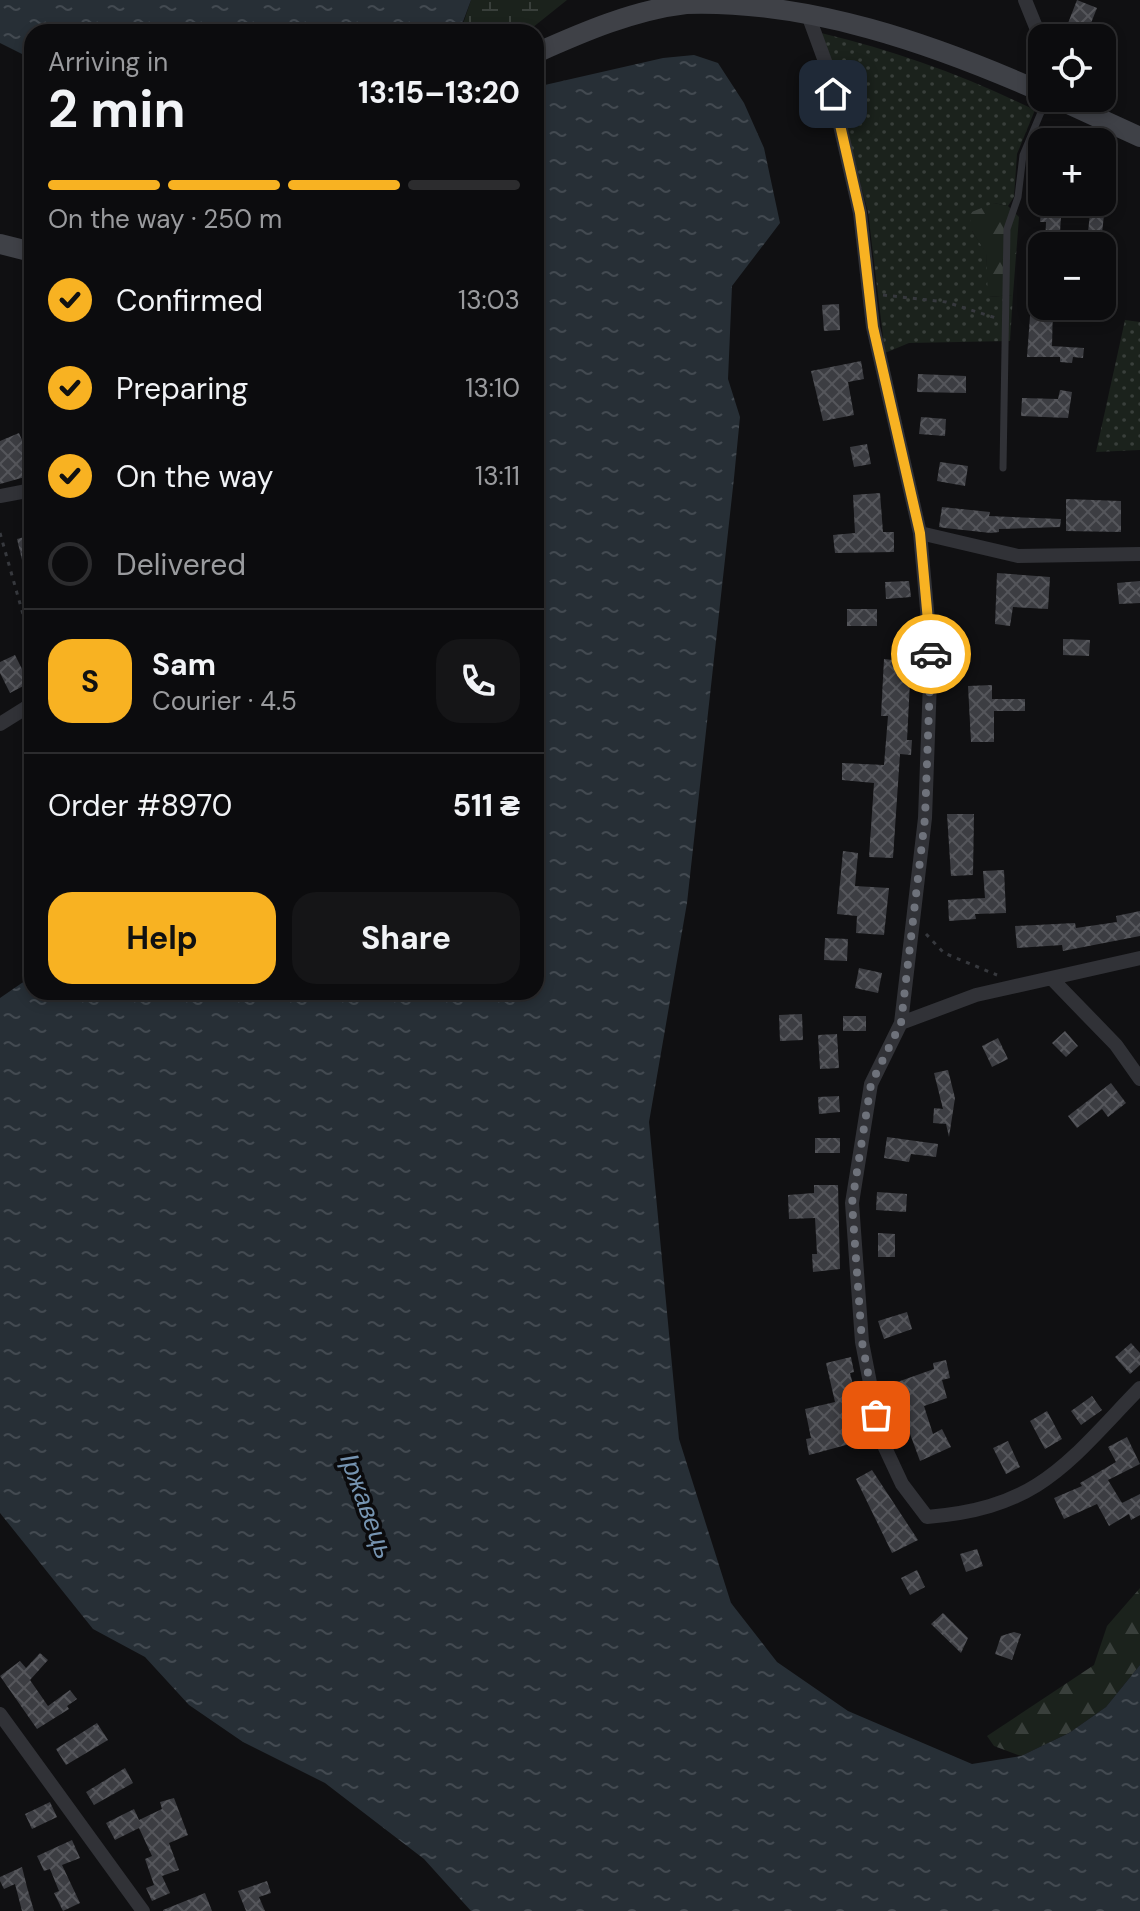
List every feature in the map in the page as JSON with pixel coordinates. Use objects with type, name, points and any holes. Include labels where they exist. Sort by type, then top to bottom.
[{"type":"street","points":[[1025,0],[1035,24]]},
{"type":"street","points":[[544,49],[578,34],[688,2],[752,4],[895,31],[1028,86]]},
{"type":"street","points":[[807,12],[826,64],[860,213],[873,327],[920,533],[931,653],[925,818],[901,1023],[871,1084],[852,1203],[862,1342],[881,1439],[902,1484],[927,1517],[966,1514],[1005,1502],[1055,1476],[1140,1388]]},
{"type":"street","points":[[1086,112],[1140,137]]},
{"type":"street","points":[[0,244],[24,250]]},
{"type":"street","points":[[0,496],[24,492]]},
{"type":"street","points":[[920,533],[1018,556],[1140,554]]},
{"type":"street","points":[[0,724],[24,709]]},
{"type":"street","points":[[901,1023],[976,995],[1140,958]]},
{"type":"street","points":[[1053,980],[1116,1045],[1140,1079]]},
{"type":"street","points":[[0,1714],[143,1911]]},
{"type":"lane","points":[[1003,468],[1003,368],[1008,320],[1007,229],[1018,197],[1023,155],[1041,112]]},
{"type":"path","points":[[870,296],[946,302],[978,315],[1008,320]]},
{"type":"path","points":[[0,533],[24,618]]},
{"type":"path","points":[[915,912],[932,944],[944,953],[1024,984]]},
{"type":"green space","points":[[471,0],[567,0],[537,24],[463,24]]},
{"type":"green space","points":[[821,33],[930,66],[983,86],[1028,107],[1028,112],[1034,112],[1017,154],[1014,197],[1008,206],[994,203],[972,231],[986,252],[989,297],[1013,295],[1010,341],[909,343],[885,353],[868,212]]},
{"type":"green space","points":[[994,203],[1008,206],[1019,217],[1013,295],[988,297],[986,253],[972,231],[969,213]]},
{"type":"green space","points":[[1125,320],[1140,322],[1140,450],[1096,452]]},
{"type":"green space","points":[[1140,1588],[1140,1665],[1106,1707],[1069,1733],[1021,1756],[994,1746],[987,1736],[1094,1665],[1107,1626]]},
{"type":"water","points":[[0,0],[471,0],[462,24],[24,24],[24,55],[0,43]]},
{"type":"water","name":"Іржавець","points":[[694,55],[718,63],[744,103],[764,148],[780,223],[732,286],[728,379],[740,417],[734,478],[687,903],[649,1122],[679,1439],[731,1603],[777,1662],[848,1711],[972,1764],[1021,1756],[1069,1733],[1106,1707],[1140,1665],[1140,1911],[471,1911],[424,1859],[325,1783],[243,1742],[189,1705],[145,1657],[93,1629],[0,1513],[0,998],[24,982],[24,1000],[544,1000],[544,85],[663,58]]},
{"type":"building","points":[[1077,0],[1097,8],[1091,24],[1068,24]]},
{"type":"building","points":[[1041,216],[1061,216],[1060,232],[1046,232],[1046,222],[1040,222]]},
{"type":"building","points":[[1090,216],[1104,216],[1102,232],[1088,232]]},
{"type":"building","points":[[839,304],[840,330],[824,331],[822,305]]},
{"type":"building","points":[[1030,320],[1053,320],[1052,346],[1084,348],[1083,358],[1073,357],[1072,363],[1060,362],[1060,357],[1027,357]]},
{"type":"building","points":[[861,361],[864,379],[848,382],[854,415],[823,421],[811,371]]},
{"type":"building","points":[[918,374],[966,376],[966,393],[917,392]]},
{"type":"building","points":[[1060,390],[1072,392],[1068,418],[1021,416],[1022,398],[1058,399]]},
{"type":"building","points":[[921,417],[946,419],[945,436],[919,434]]},
{"type":"building","points":[[19,433],[24,445],[24,477],[0,484],[0,441]]},
{"type":"building","points":[[867,444],[871,464],[854,467],[850,447]]},
{"type":"building","points":[[940,462],[968,466],[965,486],[937,481]]},
{"type":"building","points":[[880,493],[883,532],[894,532],[894,552],[835,553],[833,535],[855,533],[853,495]]},
{"type":"building","points":[[1066,499],[1121,501],[1121,532],[1066,531]]},
{"type":"building","points":[[942,507],[990,512],[989,516],[1061,519],[1060,527],[999,529],[999,532],[991,533],[939,527]]},
{"type":"building","points":[[24,537],[24,568],[17,539]]},
{"type":"building","points":[[997,573],[1050,577],[1048,609],[1013,607],[1010,626],[995,624]]},
{"type":"building","points":[[909,581],[911,597],[886,599],[885,582]]},
{"type":"building","points":[[1140,581],[1140,603],[1119,604],[1117,583]]},
{"type":"building","points":[[847,609],[877,609],[877,626],[847,626]]},
{"type":"building","points":[[1063,639],[1090,640],[1089,656],[1063,655]]},
{"type":"building","points":[[15,655],[24,673],[24,686],[10,693],[0,673],[0,662]]},
{"type":"building","points":[[884,659],[911,662],[907,740],[912,740],[911,755],[900,754],[893,858],[869,857],[874,783],[842,780],[842,763],[884,765],[888,716],[881,716]]},
{"type":"building","points":[[992,685],[992,699],[1025,699],[1025,711],[994,711],[994,742],[971,742],[968,686]]},
{"type":"building","points":[[947,814],[974,814],[973,875],[951,876]]},
{"type":"building","points":[[843,851],[858,853],[855,886],[889,888],[884,935],[856,933],[857,916],[837,914]]},
{"type":"building","points":[[1004,870],[1006,913],[975,914],[976,919],[949,921],[948,900],[985,898],[983,871]]},
{"type":"building","points":[[1140,911],[1140,936],[1063,951],[1062,945],[1017,948],[1015,926],[1075,923],[1076,928],[1117,922],[1116,916]]},
{"type":"building","points":[[825,938],[848,939],[847,961],[824,960]]},
{"type":"building","points":[[859,968],[882,973],[878,993],[855,988]]},
{"type":"building","points":[[802,1014],[803,1040],[780,1041],[779,1015]]},
{"type":"building","points":[[843,1016],[866,1016],[866,1031],[843,1031]]},
{"type":"building","points":[[1065,1031],[1078,1046],[1066,1057],[1052,1043]]},
{"type":"building","points":[[837,1034],[839,1068],[820,1069],[818,1035]]},
{"type":"building","points":[[998,1038],[1008,1059],[992,1067],[982,1046]]},
{"type":"building","points":[[948,1070],[955,1098],[949,1137],[946,1124],[933,1123],[934,1108],[943,1109],[934,1073]]},
{"type":"building","points":[[1111,1083],[1126,1103],[1108,1117],[1102,1109],[1077,1128],[1068,1116]]},
{"type":"building","points":[[839,1096],[840,1112],[819,1114],[818,1097]]},
{"type":"building","points":[[887,1137],[938,1144],[936,1157],[911,1154],[909,1162],[884,1158]]},
{"type":"building","points":[[815,1138],[840,1138],[840,1153],[815,1153]]},
{"type":"building","points":[[814,1185],[838,1185],[840,1269],[813,1272],[812,1254],[817,1254],[815,1218],[789,1219],[788,1195],[814,1193]]},
{"type":"building","points":[[877,1192],[907,1194],[906,1212],[876,1210]]},
{"type":"building","points":[[878,1233],[895,1234],[895,1257],[878,1257]]},
{"type":"building","points":[[907,1312],[912,1329],[884,1339],[878,1321]]},
{"type":"building","points":[[1131,1343],[1140,1353],[1140,1365],[1130,1374],[1115,1357]]},
{"type":"building","points":[[851,1357],[854,1372],[850,1373],[858,1404],[851,1406],[861,1441],[809,1455],[806,1439],[811,1438],[805,1409],[835,1402],[826,1363]]},
{"type":"building","points":[[946,1360],[950,1378],[942,1380],[947,1398],[924,1406],[933,1434],[942,1429],[951,1447],[920,1461],[899,1404],[893,1406],[886,1386],[934,1369],[933,1363]]},
{"type":"building","points":[[1092,1396],[1102,1410],[1081,1425],[1071,1411]]},
{"type":"building","points":[[1047,1411],[1062,1439],[1045,1449],[1030,1421]]},
{"type":"building","points":[[1127,1437],[1140,1464],[1108,1480],[1122,1503],[1140,1494],[1140,1515],[1131,1520],[1129,1514],[1109,1526],[1097,1504],[1064,1519],[1054,1498],[1082,1486],[1080,1483],[1116,1462],[1108,1447]]},
{"type":"building","points":[[1008,1441],[1020,1467],[1006,1474],[993,1448]]},
{"type":"building","points":[[872,1470],[918,1540],[892,1553],[856,1479]]},
{"type":"building","points":[[977,1549],[983,1566],[966,1572],[960,1554]]},
{"type":"building","points":[[917,1570],[925,1587],[910,1595],[901,1578]]},
{"type":"building","points":[[943,1613],[968,1638],[961,1653],[931,1624]]},
{"type":"building","points":[[1014,1632],[1021,1634],[1012,1660],[995,1654],[1001,1636]]},
{"type":"building","points":[[40,1653],[48,1660],[30,1680],[48,1706],[70,1690],[77,1699],[67,1706],[69,1709],[37,1729],[0,1676],[20,1661],[26,1668]]},
{"type":"building","points":[[97,1723],[108,1740],[66,1765],[56,1749]]},
{"type":"building","points":[[125,1768],[133,1783],[94,1805],[86,1792]]},
{"type":"building","points":[[174,1798],[188,1835],[169,1843],[179,1870],[162,1876],[170,1893],[152,1901],[146,1888],[154,1885],[145,1859],[152,1856],[139,1828],[115,1840],[106,1823],[134,1809],[139,1820],[162,1809],[160,1802]]},
{"type":"building","points":[[50,1802],[57,1817],[32,1829],[25,1814]]},
{"type":"building","points":[[72,1840],[80,1858],[62,1865],[80,1903],[63,1911],[54,1893],[59,1891],[50,1869],[44,1871],[37,1856]]},
{"type":"building","points":[[22,1867],[34,1911],[22,1911],[15,1884],[4,1889],[0,1881],[0,1877]]},
{"type":"building","points":[[267,1881],[271,1893],[259,1897],[265,1911],[246,1911],[238,1891]]},
{"type":"building","points":[[205,1893],[212,1911],[163,1911],[163,1910]]},
{"type":"way so far","points":[[876,1415],[862,1342],[852,1203],[871,1084],[901,1023],[925,818],[931,654]]},
{"type":"route","points":[[833,94],[860,213],[873,327],[920,533],[931,654]]}]
